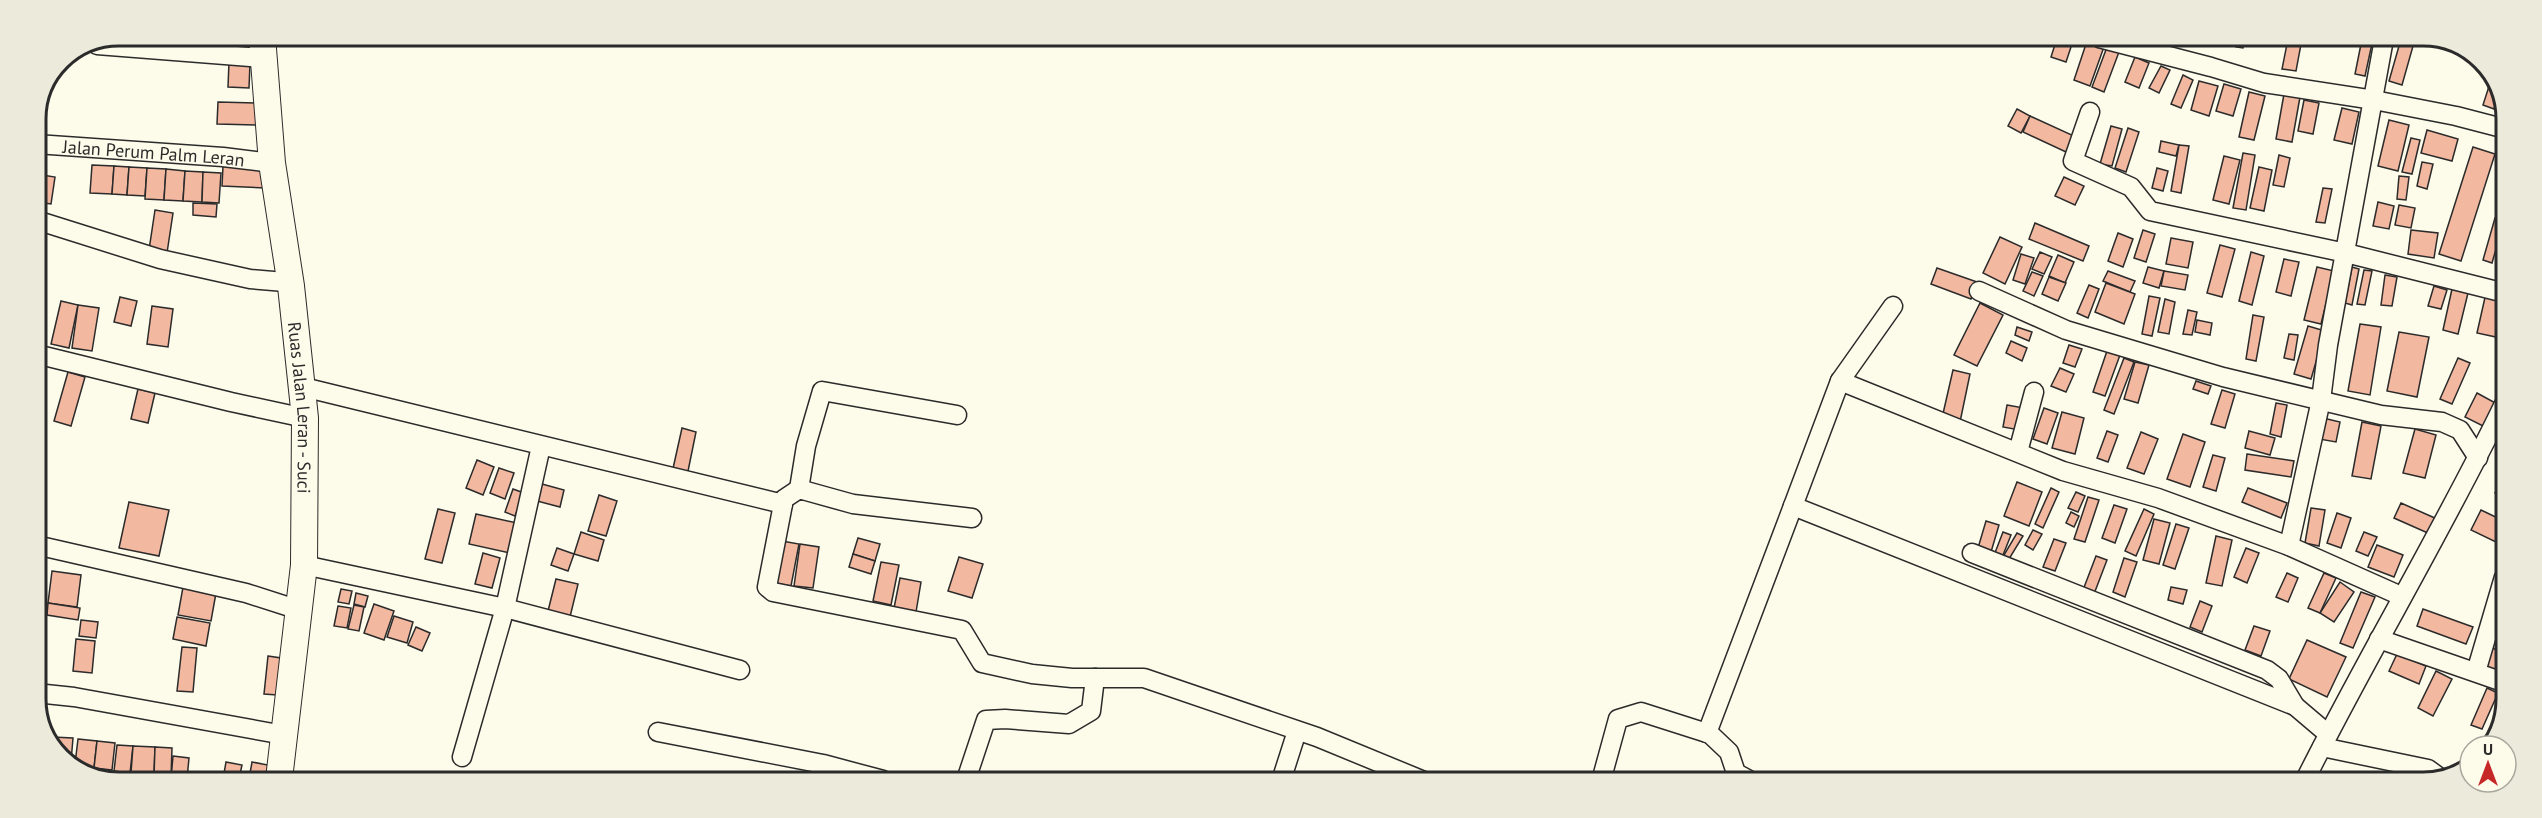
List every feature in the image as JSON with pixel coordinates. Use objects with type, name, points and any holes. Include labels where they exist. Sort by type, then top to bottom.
[{"type":"main road","name":"Ruas Jalan Leran - Suci","points":[[262,47],[272,163],[291,286],[305,417],[304,565],[280,772]]},
{"type":"street","points":[[180,46],[262,47]]},
{"type":"street","points":[[2128,46],[2202,64],[2264,83],[2374,100],[2495,126]]},
{"type":"street","points":[[2289,546],[2320,400],[2383,46]]},
{"type":"street","points":[[2090,112],[2073,161],[2131,187],[2150,211],[2346,253],[2495,291]]},
{"type":"street","name":"Jalan Perum Palm Leran","points":[[46,145],[223,157],[272,163]]},
{"type":"street","points":[[46,223],[160,259],[250,279],[285,282],[291,286]]},
{"type":"street","points":[[1979,291],[2066,330],[2223,377],[2381,415],[2442,422],[2460,430],[2478,458]]},
{"type":"street","points":[[1707,733],[1840,381],[1893,306]]},
{"type":"street","points":[[46,357],[219,400],[305,417]]},
{"type":"street","points":[[1840,381],[2063,471],[2158,498],[2289,546],[2401,596]]},
{"type":"street","points":[[303,387],[783,504]]},
{"type":"street","points":[[957,415],[822,391],[806,446],[799,489],[784,499],[767,588],[773,592],[962,630],[982,663],[1032,674],[1144,678],[1297,731],[1401,772]]},
{"type":"street","points":[[2018,452],[2034,392]]},
{"type":"street","points":[[2309,772],[2401,596],[2496,423]]},
{"type":"street","points":[[462,757],[505,608],[541,446]]},
{"type":"street","points":[[799,489],[853,504],[972,518]]},
{"type":"street","points":[[1793,506],[2184,649],[2267,669],[2325,740],[2431,771]]},
{"type":"street","points":[[47,547],[246,593],[299,610]]},
{"type":"street","points":[[1972,553],[2184,649],[2286,692]]},
{"type":"street","points":[[304,565],[505,608],[741,670]]},
{"type":"street","points":[[2475,672],[2496,604]]},
{"type":"street","points":[[2379,639],[2496,679]]},
{"type":"street","points":[[969,772],[986,720],[1005,719],[1069,724],[1091,711],[1095,678]]},
{"type":"street","points":[[47,694],[284,735]]},
{"type":"street","points":[[1603,772],[1618,719],[1641,712],[1707,733],[1729,752],[1736,772]]},
{"type":"street","points":[[1284,772],[1297,731]]},
{"type":"street","points":[[658,732],[823,764],[853,772]]},
{"type":"building","points":[[2054,46],[2071,46],[2066,62],[2051,57]]},
{"type":"building","points":[[2085,46],[2104,46],[2090,86],[2074,80]]},
{"type":"building","points":[[2287,46],[2301,46],[2296,71],[2282,69]]},
{"type":"building","points":[[2361,46],[2371,46],[2365,76],[2355,74]]},
{"type":"building","points":[[2399,46],[2413,46],[2402,85],[2389,81]]},
{"type":"building","points":[[2107,47],[2119,52],[2104,92],[2092,87]]},
{"type":"building","points":[[2135,57],[2149,63],[2139,88],[2125,82]]},
{"type":"building","points":[[229,62],[250,63],[249,88],[228,87]]},
{"type":"building","points":[[2161,66],[2170,70],[2159,93],[2149,88]]},
{"type":"building","points":[[2183,75],[2193,80],[2181,108],[2171,104]]},
{"type":"building","points":[[2199,81],[2218,86],[2209,116],[2191,110]]},
{"type":"building","points":[[2224,84],[2241,89],[2233,116],[2216,111]]},
{"type":"building","points":[[2488,88],[2494,109],[2483,105]]},
{"type":"building","points":[[2249,92],[2265,96],[2254,140],[2239,137]]},
{"type":"building","points":[[2284,94],[2300,97],[2292,142],[2276,139]]},
{"type":"building","points":[[2304,100],[2319,103],[2313,134],[2298,131]]},
{"type":"building","points":[[218,102],[260,103],[259,125],[217,124]]},
{"type":"building","points":[[2342,108],[2359,112],[2352,144],[2334,140]]},
{"type":"building","points":[[2017,109],[2030,116],[2021,133],[2008,126]]},
{"type":"building","points":[[2030,116],[2074,136],[2066,152],[2023,132]]},
{"type":"building","points":[[2389,120],[2409,125],[2398,171],[2378,166]]},
{"type":"building","points":[[2111,126],[2122,129],[2112,166],[2100,164]]},
{"type":"building","points":[[2128,128],[2139,132],[2126,172],[2115,168]]},
{"type":"building","points":[[2427,130],[2458,139],[2452,161],[2421,153]]},
{"type":"building","points":[[2411,138],[2420,140],[2412,174],[2402,172]]},
{"type":"building","points":[[2161,141],[2179,145],[2176,156],[2159,152]]},
{"type":"building","points":[[2179,145],[2189,146],[2181,193],[2171,191]]},
{"type":"building","points":[[2473,147],[2495,154],[2461,261],[2439,254]]},
{"type":"building","points":[[2243,153],[2255,155],[2246,210],[2233,208]]},
{"type":"building","points":[[2279,155],[2290,158],[2284,187],[2273,185]]},
{"type":"building","points":[[2224,156],[2240,160],[2229,204],[2213,200]]},
{"type":"building","points":[[2422,162],[2433,164],[2427,189],[2417,186]]},
{"type":"building","points":[[92,165],[114,166],[112,194],[90,193]]},
{"type":"building","points":[[114,166],[129,167],[127,195],[112,194]]},
{"type":"building","points":[[223,166],[266,167],[265,188],[222,186]]},
{"type":"building","points":[[129,167],[147,168],[145,196],[127,195]]},
{"type":"building","points":[[2259,167],[2272,170],[2264,211],[2250,208]]},
{"type":"building","points":[[147,168],[166,169],[164,200],[145,199]]},
{"type":"building","points":[[2157,168],[2168,171],[2163,191],[2152,188]]},
{"type":"building","points":[[166,169],[185,171],[183,201],[164,200]]},
{"type":"building","points":[[185,171],[203,172],[202,202],[183,201]]},
{"type":"building","points":[[203,172],[221,173],[219,203],[202,202]]},
{"type":"building","points":[[46,176],[55,177],[51,204],[46,203]]},
{"type":"building","points":[[2399,176],[2409,177],[2406,200],[2397,199]]},
{"type":"building","points":[[2064,177],[2084,186],[2075,205],[2055,196]]},
{"type":"building","points":[[2323,188],[2332,189],[2325,223],[2316,222]]},
{"type":"building","points":[[2378,202],[2394,206],[2389,229],[2373,226]]},
{"type":"building","points":[[193,203],[217,204],[216,217],[193,215]]},
{"type":"building","points":[[2399,205],[2415,208],[2411,228],[2395,225]]},
{"type":"building","points":[[155,210],[173,213],[167,253],[149,250]]},
{"type":"building","points":[[2495,218],[2495,252],[2492,263],[2483,260]]},
{"type":"building","points":[[2035,223],[2089,246],[2083,261],[2029,239]]},
{"type":"building","points":[[2143,230],[2155,234],[2146,262],[2134,258]]},
{"type":"building","points":[[2411,230],[2438,233],[2434,258],[2408,254]]},
{"type":"building","points":[[2118,233],[2133,239],[2123,267],[2108,261]]},
{"type":"building","points":[[2000,237],[2022,247],[2005,284],[1983,273]]},
{"type":"building","points":[[2171,238],[2193,242],[2188,268],[2166,264]]},
{"type":"building","points":[[2220,245],[2235,249],[2222,297],[2207,293]]},
{"type":"building","points":[[2040,252],[2052,257],[2044,274],[2032,269]]},
{"type":"building","points":[[2251,252],[2264,256],[2252,305],[2239,301]]},
{"type":"building","points":[[2021,254],[2034,258],[2025,284],[2013,280]]},
{"type":"building","points":[[2058,255],[2074,262],[2065,283],[2049,276]]},
{"type":"building","points":[[2284,259],[2299,262],[2291,296],[2276,292]]},
{"type":"building","points":[[2148,267],[2164,271],[2159,288],[2143,283]]},
{"type":"building","points":[[2317,267],[2334,271],[2321,324],[2304,320]]},
{"type":"building","points":[[2352,267],[2359,269],[2352,305],[2345,303]]},
{"type":"building","points":[[1937,268],[1977,282],[1971,299],[1931,284]]},
{"type":"building","points":[[2364,270],[2372,271],[2365,305],[2357,304]]},
{"type":"building","points":[[2108,271],[2135,281],[2130,292],[2103,281]]},
{"type":"building","points":[[2164,271],[2188,275],[2185,290],[2161,286]]},
{"type":"building","points":[[2032,272],[2043,276],[2034,296],[2023,291]]},
{"type":"building","points":[[2385,275],[2397,277],[2392,306],[2381,305]]},
{"type":"building","points":[[2049,277],[2066,283],[2058,301],[2042,294]]},
{"type":"building","points":[[2106,283],[2135,294],[2124,324],[2095,312]]},
{"type":"building","points":[[2089,285],[2099,289],[2088,318],[2077,313]]},
{"type":"building","points":[[2434,286],[2447,290],[2441,309],[2428,306]]},
{"type":"building","points":[[2452,289],[2468,293],[2458,334],[2443,330]]},
{"type":"building","points":[[2486,293],[2495,295],[2495,337],[2477,333]]},
{"type":"building","points":[[2149,296],[2160,298],[2152,336],[2142,334]]},
{"type":"building","points":[[120,297],[137,301],[131,326],[114,322]]},
{"type":"building","points":[[2165,299],[2175,302],[2169,334],[2158,332]]},
{"type":"building","points":[[61,301],[78,305],[69,348],[51,344]]},
{"type":"building","points":[[1980,303],[2003,315],[1977,366],[1954,355]]},
{"type":"building","points":[[78,305],[99,308],[92,351],[72,348]]},
{"type":"building","points":[[152,306],[173,309],[168,347],[147,344]]},
{"type":"building","points":[[2188,310],[2197,312],[2192,335],[2183,334]]},
{"type":"building","points":[[2253,315],[2264,317],[2256,361],[2246,359]]},
{"type":"building","points":[[2197,320],[2212,323],[2210,335],[2195,332]]},
{"type":"building","points":[[2360,324],[2381,327],[2370,395],[2348,391]]},
{"type":"building","points":[[2308,326],[2325,331],[2311,379],[2294,374]]},
{"type":"building","points":[[2017,327],[2032,332],[2029,341],[2015,335]]},
{"type":"building","points":[[2399,332],[2429,337],[2417,397],[2387,391]]},
{"type":"building","points":[[2289,334],[2298,335],[2294,360],[2284,358]]},
{"type":"building","points":[[2011,341],[2027,348],[2022,361],[2006,353]]},
{"type":"building","points":[[2069,345],[2082,349],[2075,367],[2063,363]]},
{"type":"building","points":[[2107,351],[2120,355],[2105,396],[2093,392]]},
{"type":"building","points":[[2124,358],[2134,362],[2114,414],[2104,410]]},
{"type":"building","points":[[2458,358],[2470,363],[2452,404],[2440,399]]},
{"type":"building","points":[[2135,362],[2149,365],[2138,403],[2124,399]]},
{"type":"building","points":[[2060,368],[2074,374],[2066,392],[2051,386]]},
{"type":"building","points":[[1953,370],[1970,374],[1960,422],[1942,418]]},
{"type":"building","points":[[68,372],[85,377],[71,426],[54,421]]},
{"type":"building","points":[[2196,381],[2211,386],[2208,394],[2193,389]]},
{"type":"building","points":[[138,389],[155,393],[148,423],[131,419]]},
{"type":"building","points":[[2222,390],[2235,394],[2225,428],[2211,424]]},
{"type":"building","points":[[2477,393],[2495,403],[2496,417],[2489,429],[2465,417]]},
{"type":"building","points":[[2276,403],[2287,405],[2281,437],[2270,434]]},
{"type":"building","points":[[2007,405],[2024,408],[2019,430],[2003,427]]},
{"type":"building","points":[[2044,408],[2058,413],[2047,444],[2033,439]]},
{"type":"building","points":[[2062,412],[2084,418],[2075,454],[2052,448]]},
{"type":"building","points":[[2323,418],[2340,422],[2336,442],[2319,439]]},
{"type":"building","points":[[2362,422],[2381,426],[2371,479],[2352,476]]},
{"type":"building","points":[[682,428],[696,432],[687,476],[672,473]]},
{"type":"building","points":[[2415,429],[2436,435],[2425,478],[2403,473]]},
{"type":"building","points":[[2107,431],[2118,435],[2108,462],[2097,458]]},
{"type":"building","points":[[2249,431],[2275,438],[2270,455],[2245,448]]},
{"type":"building","points":[[2141,432],[2158,439],[2144,474],[2127,468]]},
{"type":"building","points":[[2183,434],[2205,442],[2190,487],[2167,479]]},
{"type":"building","points":[[2247,454],[2294,461],[2291,477],[2245,470]]},
{"type":"building","points":[[2213,455],[2225,458],[2216,491],[2203,487]]},
{"type":"building","points":[[477,460],[494,467],[483,495],[466,488]]},
{"type":"building","points":[[499,468],[514,473],[505,499],[490,493]]},
{"type":"building","points":[[2017,482],[2042,492],[2029,526],[2004,516]]},
{"type":"building","points":[[542,484],[564,490],[560,507],[537,501]]},
{"type":"building","points":[[2051,488],[2059,492],[2043,528],[2035,524]]},
{"type":"building","points":[[2248,488],[2287,503],[2281,518],[2242,502]]},
{"type":"building","points":[[513,489],[524,493],[515,516],[505,512]]},
{"type":"building","points":[[2076,492],[2085,496],[2078,512],[2068,508]]},
{"type":"building","points":[[599,495],[617,501],[606,536],[588,531]]},
{"type":"building","points":[[2088,497],[2099,500],[2085,542],[2074,539]]},
{"type":"building","points":[[129,502],[169,510],[159,556],[119,548]]},
{"type":"building","points":[[2401,503],[2437,519],[2430,534],[2394,518]]},
{"type":"building","points":[[2114,505],[2127,509],[2115,543],[2102,538]]},
{"type":"building","points":[[2311,508],[2325,510],[2319,546],[2305,543]]},
{"type":"building","points":[[438,509],[455,513],[442,563],[425,559]]},
{"type":"building","points":[[2144,509],[2154,514],[2136,556],[2125,551]]},
{"type":"building","points":[[2481,510],[2496,517],[2496,542],[2471,530]]},
{"type":"building","points":[[2071,512],[2079,516],[2074,527],[2066,523]]},
{"type":"building","points":[[2337,513],[2351,518],[2341,548],[2327,543]]},
{"type":"building","points":[[476,514],[517,523],[510,553],[469,544]]},
{"type":"building","points":[[2154,519],[2170,523],[2159,564],[2143,560]]},
{"type":"building","points":[[1986,521],[1999,525],[1991,552],[1978,548]]},
{"type":"building","points":[[2176,524],[2189,528],[2175,569],[2163,565]]},
{"type":"building","points":[[2033,530],[2042,534],[2033,550],[2025,545]]},
{"type":"building","points":[[581,532],[604,540],[598,561],[574,554]]},
{"type":"building","points":[[2003,532],[2011,535],[2001,560],[1993,558]]},
{"type":"building","points":[[2364,532],[2377,537],[2368,556],[2356,551]]},
{"type":"building","points":[[2017,533],[2023,536],[2006,564],[2001,560]]},
{"type":"building","points":[[2216,536],[2232,540],[2222,586],[2206,583]]},
{"type":"building","points":[[858,538],[880,544],[875,561],[853,554]]},
{"type":"building","points":[[2054,539],[2066,543],[2055,571],[2043,567]]},
{"type":"building","points":[[782,541],[799,544],[791,586],[774,583]]},
{"type":"building","points":[[800,544],[819,547],[813,588],[794,586]]},
{"type":"building","points":[[2377,545],[2403,555],[2394,577],[2368,567]]},
{"type":"building","points":[[557,548],[574,554],[568,571],[551,565]]},
{"type":"building","points":[[2246,548],[2259,553],[2247,583],[2234,577]]},
{"type":"building","points":[[483,553],[500,558],[492,588],[475,584]]},
{"type":"building","points":[[853,554],[875,561],[871,574],[849,567]]},
{"type":"building","points":[[2096,556],[2107,560],[2094,594],[2083,590]]},
{"type":"building","points":[[959,557],[983,564],[972,598],[948,591]]},
{"type":"building","points":[[2124,558],[2137,562],[2125,597],[2113,592]]},
{"type":"building","points":[[881,562],[899,565],[891,605],[873,601]]},
{"type":"building","points":[[52,571],[81,575],[77,607],[48,603]]},
{"type":"building","points":[[2287,573],[2298,578],[2288,602],[2276,597]]},
{"type":"building","points":[[2324,573],[2336,578],[2320,613],[2308,608]]},
{"type":"building","points":[[900,578],[921,582],[916,612],[894,608]]},
{"type":"building","points":[[556,579],[578,584],[569,621],[547,615]]},
{"type":"building","points":[[2340,582],[2354,592],[2334,622],[2320,613]]},
{"type":"building","points":[[183,587],[216,593],[211,621],[178,615]]},
{"type":"building","points":[[2171,587],[2187,590],[2183,604],[2168,600]]},
{"type":"building","points":[[341,589],[352,591],[349,604],[338,602]]},
{"type":"building","points":[[2361,592],[2375,597],[2353,648],[2340,643]]},
{"type":"building","points":[[356,593],[368,596],[365,607],[354,604]]},
{"type":"building","points":[[2200,601],[2212,606],[2202,632],[2190,627]]},
{"type":"building","points":[[48,603],[80,608],[78,620],[47,615]]},
{"type":"building","points":[[374,604],[394,611],[384,640],[364,633]]},
{"type":"building","points":[[354,605],[364,607],[359,631],[348,629]]},
{"type":"building","points":[[338,606],[351,608],[347,628],[334,626]]},
{"type":"building","points":[[2423,609],[2473,627],[2466,644],[2417,626]]},
{"type":"building","points":[[394,616],[413,622],[407,643],[387,637]]},
{"type":"building","points":[[177,617],[210,623],[206,646],[173,639]]},
{"type":"building","points":[[81,620],[98,622],[96,638],[79,636]]},
{"type":"building","points":[[2254,626],[2270,631],[2261,656],[2245,650]]},
{"type":"building","points":[[416,627],[430,633],[422,651],[408,645]]},
{"type":"building","points":[[76,639],[95,641],[92,673],[73,671]]},
{"type":"building","points":[[2307,640],[2346,657],[2327,697],[2289,679]]},
{"type":"building","points":[[182,647],[197,648],[193,692],[177,691]]},
{"type":"building","points":[[2492,648],[2496,649],[2496,671],[2485,667]]},
{"type":"building","points":[[2397,654],[2426,666],[2419,684],[2389,671]]},
{"type":"building","points":[[268,656],[281,658],[277,695],[264,694]]},
{"type":"building","points":[[2436,671],[2452,679],[2433,716],[2418,708]]},
{"type":"building","points":[[2487,688],[2496,692],[2496,698],[2482,729],[2471,725]]},
{"type":"building","points":[[57,737],[73,738],[72,753]]},
{"type":"building","points":[[78,739],[97,741],[94,767],[76,756]]},
{"type":"building","points":[[97,741],[115,743],[112,770],[94,767]]},
{"type":"building","points":[[117,745],[133,746],[130,772],[114,771]]},
{"type":"building","points":[[133,746],[155,747],[154,772],[131,772]]},
{"type":"building","points":[[155,747],[172,748],[171,772],[154,772]]},
{"type":"building","points":[[173,756],[189,758],[188,772],[172,772]]},
{"type":"building","points":[[226,762],[242,765],[240,772],[224,772]]},
{"type":"building","points":[[252,762],[268,765],[267,772],[250,772]]}]
